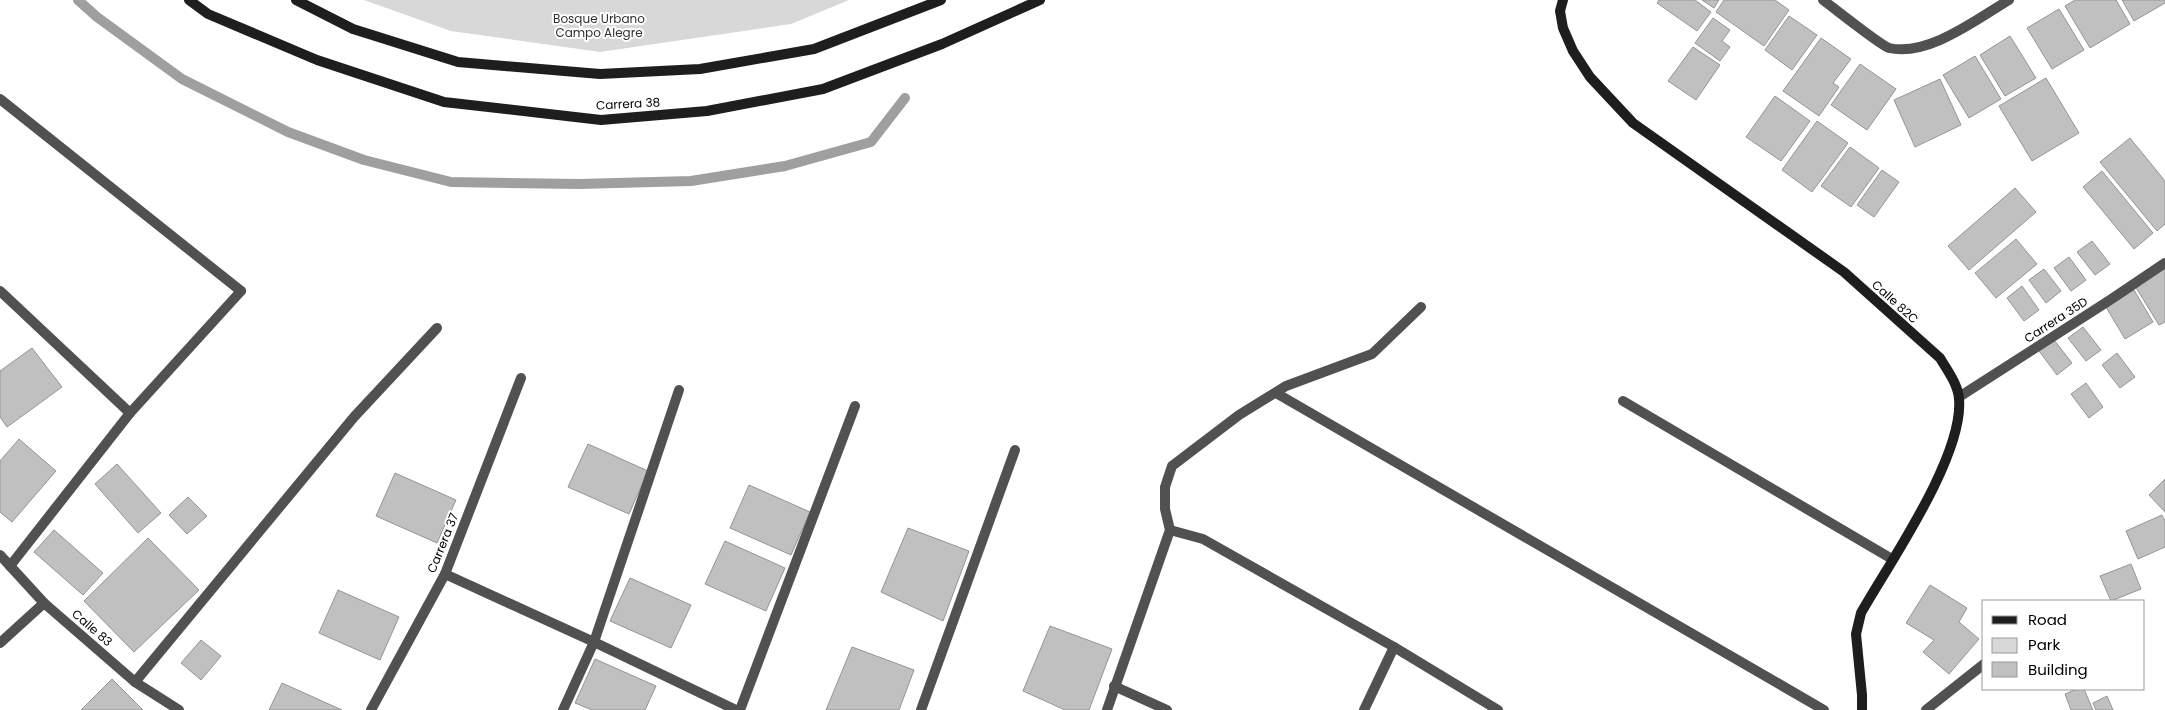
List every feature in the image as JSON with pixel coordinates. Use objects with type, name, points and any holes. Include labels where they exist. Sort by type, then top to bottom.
[{"type":"main road","name":"Carrera 38","points":[[189,0],[208,14],[317,60],[444,102],[601,120],[707,111],[823,89],[942,44],[1040,0]]},
{"type":"main road","points":[[296,0],[353,29],[458,62],[600,74],[700,69],[814,49],[941,0]]},
{"type":"main road","name":"Calle 82C","points":[[1563,0],[1560,11],[1562,28],[1573,51],[1590,77],[1633,123],[1844,272],[1940,358],[1951,375],[1959,397],[1959,422],[1948,454],[1927,499],[1861,613],[1856,634],[1862,710]]},
{"type":"street","points":[[1823,0],[1888,48],[1918,48],[1950,36],[2009,0]]},
{"type":"street","points":[[0,99],[241,290],[130,413],[10,566]]},
{"type":"street","name":"Carrera 35D","points":[[1959,397],[2165,263]]},
{"type":"street","points":[[0,291],[130,413]]},
{"type":"street","points":[[1107,710],[1170,530],[1165,509],[1165,487],[1172,466],[1239,415],[1286,386],[1372,354],[1421,307]]},
{"type":"street","points":[[135,682],[354,417],[437,328]]},
{"type":"street","name":"Carrera 37","points":[[371,710],[446,574],[521,378]]},
{"type":"street","points":[[563,710],[594,642],[679,390]]},
{"type":"street","points":[[1276,393],[1824,710]]},
{"type":"street","points":[[1623,402],[1892,559]]},
{"type":"street","points":[[446,574],[738,710],[855,406]]},
{"type":"street","points":[[920,710],[1015,450]]},
{"type":"street","points":[[1170,530],[1203,539],[1394,646],[1498,710]]},
{"type":"street","name":"Calle 83","points":[[0,555],[44,603],[135,682],[178,710]]},
{"type":"street","points":[[0,643],[44,603]]},
{"type":"street","points":[[1364,710],[1394,646]]},
{"type":"street","points":[[1926,710],[1982,666]]},
{"type":"street","points":[[1114,686],[1167,710]]},
{"type":"green space","name":"Bosque Urbano Campo Alegre","points":[[364,0],[849,0],[791,24],[600,52],[451,31]]},
{"type":"building","points":[[1659,0],[1695,0],[1711,12],[1697,31],[1657,3]]},
{"type":"building","points":[[1702,0],[1719,0],[1714,8]]},
{"type":"building","points":[[1724,0],[1775,0],[1789,10],[1764,46],[1716,12]]},
{"type":"building","points":[[2075,0],[2116,0],[2130,24],[2090,48],[2065,6]]},
{"type":"building","points":[[2122,0],[2165,0],[2165,3],[2134,21]]},
{"type":"building","points":[[2059,9],[2084,50],[2052,69],[2027,28]]},
{"type":"building","points":[[1789,16],[1817,35],[1792,70],[1765,50]]},
{"type":"building","points":[[1713,18],[1730,30],[1722,41],[1730,47],[1720,61],[1695,43]]},
{"type":"building","points":[[2010,36],[2036,78],[2005,96],[1980,55]]},
{"type":"building","points":[[1821,38],[1851,59],[1833,83],[1839,87],[1819,116],[1783,91]]},
{"type":"building","points":[[1693,47],[1720,65],[1696,100],[1668,81]]},
{"type":"building","points":[[1975,56],[2001,99],[1969,118],[1943,75]]},
{"type":"building","points":[[1860,64],[1896,89],[1867,130],[1831,105]]},
{"type":"building","points":[[2046,78],[2079,133],[2032,161],[1999,106]]},
{"type":"building","points":[[1940,79],[1961,125],[1915,147],[1894,100]]},
{"type":"building","points":[[1775,96],[1810,121],[1781,161],[1746,137]]},
{"type":"building","points":[[1817,121],[1848,143],[1812,192],[1782,170]]},
{"type":"building","points":[[2130,138],[2165,181],[2165,224],[2157,231],[2100,162]]},
{"type":"building","points":[[1850,147],[1879,168],[1851,207],[1821,186]]},
{"type":"building","points":[[1882,170],[1899,182],[1874,217],[1857,205]]},
{"type":"building","points":[[2102,171],[2153,233],[2134,249],[2083,187]]},
{"type":"building","points":[[2015,188],[2036,212],[1969,270],[1948,246]]},
{"type":"building","points":[[2016,239],[2037,264],[1996,298],[1975,273]]},
{"type":"building","points":[[2092,241],[2110,264],[2095,275],[2077,252]]},
{"type":"building","points":[[2069,257],[2086,280],[2071,291],[2054,268]]},
{"type":"building","points":[[2165,268],[2165,322],[2159,325],[2135,286]]},
{"type":"building","points":[[2044,269],[2061,291],[2046,303],[2029,280]]},
{"type":"building","points":[[2022,286],[2039,310],[2024,321],[2007,298]]},
{"type":"building","points":[[2134,290],[2153,322],[2125,339],[2106,307]]},
{"type":"building","points":[[2083,327],[2101,350],[2086,361],[2068,338]]},
{"type":"building","points":[[2054,340],[2072,363],[2057,375],[2039,351]]},
{"type":"building","points":[[32,348],[62,387],[7,427],[0,417],[0,371]]},
{"type":"building","points":[[2117,353],[2135,377],[2120,388],[2102,365]]},
{"type":"building","points":[[2086,383],[2103,407],[2089,418],[2071,394]]},
{"type":"building","points":[[19,439],[56,471],[12,522],[0,512],[0,461]]},
{"type":"building","points":[[588,444],[648,471],[629,514],[568,487]]},
{"type":"building","points":[[117,464],[161,513],[138,533],[95,484]]},
{"type":"building","points":[[395,473],[456,500],[437,543],[376,516]]},
{"type":"building","points":[[2165,479],[2165,512],[2149,495]]},
{"type":"building","points":[[749,485],[810,512],[791,555],[730,528]]},
{"type":"building","points":[[188,497],[207,516],[187,534],[169,515]]},
{"type":"building","points":[[2162,515],[2165,521],[2165,547],[2138,559],[2126,531]]},
{"type":"building","points":[[908,528],[969,551],[943,621],[881,592]]},
{"type":"building","points":[[54,530],[103,573],[83,595],[34,552]]},
{"type":"building","points":[[148,538],[199,590],[134,652],[84,601]]},
{"type":"building","points":[[725,541],[785,568],[766,611],[705,584]]},
{"type":"building","points":[[2131,564],[2141,589],[2111,600],[2100,576]]},
{"type":"building","points":[[630,578],[691,605],[671,648],[610,621]]},
{"type":"building","points":[[1930,585],[1967,608],[1959,622],[1979,639],[1949,674],[1923,652],[1934,640],[1906,623]]},
{"type":"building","points":[[338,590],[399,617],[380,660],[319,633]]},
{"type":"building","points":[[1050,626],[1112,649],[1089,710],[1065,710],[1023,691]]},
{"type":"building","points":[[201,640],[221,656],[201,680],[181,663]]},
{"type":"building","points":[[852,647],[914,670],[899,710],[826,710]]},
{"type":"building","points":[[595,659],[656,686],[645,710],[592,710],[575,703]]},
{"type":"building","points":[[112,679],[143,710],[81,710]]},
{"type":"building","points":[[282,683],[342,710],[269,710]]},
{"type":"building","points":[[2075,690],[2084,690],[2093,710],[2071,710],[2065,694]]},
{"type":"building","points":[[2107,696],[2113,710],[2096,710],[2093,703]]},
{"type":"waterway","points":[[78,0],[97,17],[182,79],[288,132],[364,160],[451,182],[579,184],[691,181],[785,166],[871,142],[905,98]]}]
